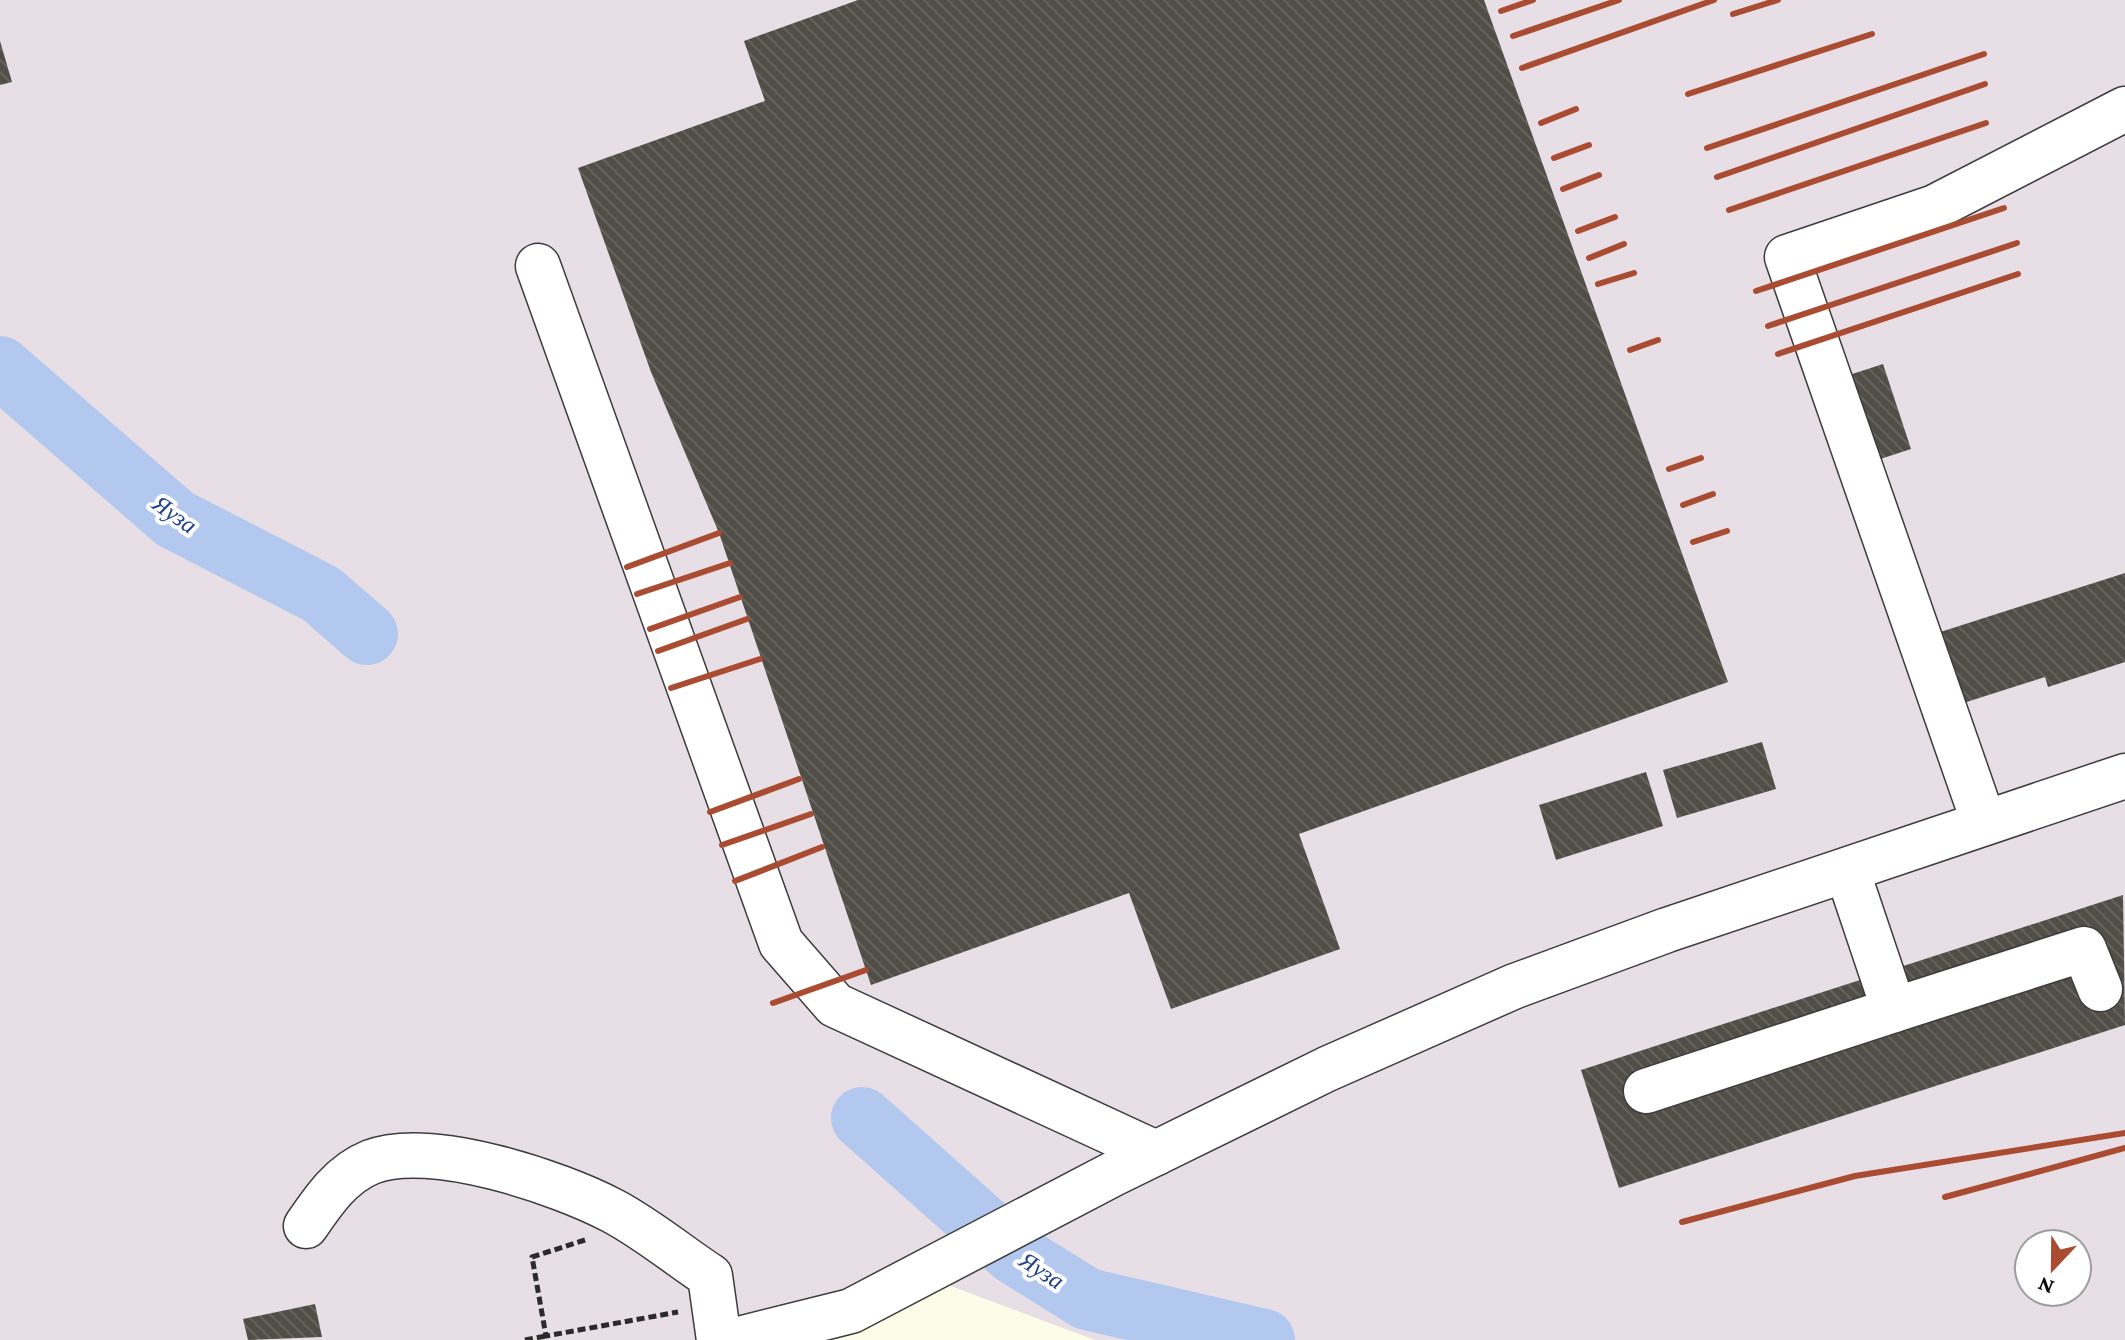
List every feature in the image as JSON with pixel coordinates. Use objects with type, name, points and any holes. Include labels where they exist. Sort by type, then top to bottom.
[{"type":"lane","points":[[1984,823],[1787,257],[1935,207],[2125,109]]},
{"type":"lane","points":[[538,266],[781,943],[835,1005],[1156,1153]]},
{"type":"lane","points":[[306,1226],[331,1190],[370,1162],[415,1153],[532,1176],[614,1211],[710,1276],[723,1329],[851,1311],[1109,1176],[1327,1069],[1515,986],[2125,776]]},
{"type":"lane","points":[[1847,870],[1894,1010]]},
{"type":"lane","points":[[1646,1091],[2084,949],[2100,989]]},
{"type":"path","points":[[546,1336],[532,1257],[633,1224]]},
{"type":"path","points":[[525,1340],[546,1336],[723,1329]]},
{"type":"shaded area","points":[[0,0],[2125,0],[2125,1340],[1095,1340],[943,1283],[752,1340],[0,1340]]},
{"type":"building","points":[[858,0],[1484,0],[1728,682],[1299,834],[1340,949],[1171,1009],[1129,893],[871,985],[719,533],[651,372],[578,168],[765,101],[744,41]]},
{"type":"building","points":[[0,41],[12,82],[0,85]]},
{"type":"building","points":[[1883,364],[1911,449],[1865,464],[1837,379]]},
{"type":"building","points":[[2125,573],[2125,662],[2048,687],[2045,677],[1929,714],[1906,643]]},
{"type":"building","points":[[1762,742],[1776,789],[1677,818],[1663,770]]},
{"type":"building","points":[[1646,772],[1663,826],[1556,860],[1539,805]]},
{"type":"building","points":[[2123,895],[2125,1025],[1619,1188],[1581,1070]]},
{"type":"building","points":[[315,1304],[322,1337],[248,1340],[243,1319]]},
{"type":"waterway","name":"Яуза","points":[[0,367],[175,519],[321,594],[367,634]]},
{"type":"waterway","name":"Яуза","points":[[862,1118],[1015,1254],[1087,1299],[1264,1340]]},
{"type":"railway","points":[[1501,11],[1533,0]]},
{"type":"railway","points":[[1513,36],[1619,0]]},
{"type":"railway","points":[[1522,68],[1714,0]]},
{"type":"railway","points":[[1733,14],[1778,0]]},
{"type":"railway","points":[[1688,94],[1872,34]]},
{"type":"railway","points":[[1707,148],[1984,54]]},
{"type":"railway","points":[[1717,177],[1985,84]]},
{"type":"railway","points":[[1541,123],[1576,109]]},
{"type":"railway","points":[[1729,210],[1986,123]]},
{"type":"railway","points":[[1554,158],[1589,145]]},
{"type":"railway","points":[[1563,189],[1599,175]]},
{"type":"railway","points":[[1756,291],[2004,208]]},
{"type":"railway","points":[[1578,231],[1615,217]]},
{"type":"railway","points":[[1768,326],[2017,243]]},
{"type":"railway","points":[[1589,258],[1624,244]]},
{"type":"railway","points":[[1598,284],[1634,273]]},
{"type":"railway","points":[[1778,354],[2018,274]]},
{"type":"railway","points":[[1630,350],[1658,340]]},
{"type":"railway","points":[[1669,469],[1701,458]]},
{"type":"railway","points":[[1683,505],[1713,494]]},
{"type":"railway","points":[[1693,542],[1727,531]]},
{"type":"railway","points":[[627,567],[719,533]]},
{"type":"railway","points":[[637,594],[730,563]]},
{"type":"railway","points":[[650,629],[740,597]]},
{"type":"railway","points":[[658,651],[747,619]]},
{"type":"railway","points":[[671,688],[760,659]]},
{"type":"railway","points":[[710,812],[799,779]]},
{"type":"railway","points":[[722,845],[811,814]]},
{"type":"railway","points":[[735,881],[822,847]]},
{"type":"railway","points":[[773,1003],[866,970]]},
{"type":"railway","points":[[1682,1222],[1855,1176],[2125,1133]]},
{"type":"railway","points":[[1945,1197],[2125,1148]]}]
